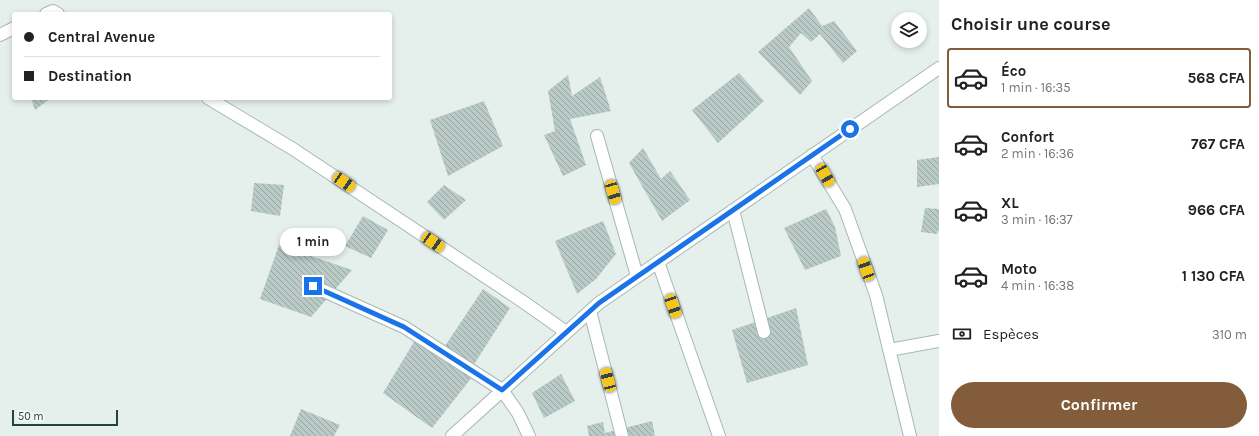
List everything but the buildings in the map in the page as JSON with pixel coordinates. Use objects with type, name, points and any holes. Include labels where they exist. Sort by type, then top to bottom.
[{"type":"street","points":[[0,35],[12,29]]},
{"type":"street","points":[[452,436],[599,303],[939,68]]},
{"type":"street","points":[[211,100],[293,148],[566,332]]},
{"type":"street","points":[[597,136],[637,276]]},
{"type":"street","points":[[812,155],[845,210],[876,295],[910,436]]},
{"type":"street","points":[[733,210],[764,332]]},
{"type":"street","points":[[658,262],[719,436]]},
{"type":"street","points":[[313,286],[404,327],[502,390],[518,413],[529,436]]},
{"type":"street","points":[[590,311],[622,436]]},
{"type":"street","points":[[889,350],[939,341]]},
{"type":"route","points":[[313,286],[404,327],[502,390],[599,303],[850,129]]}]
